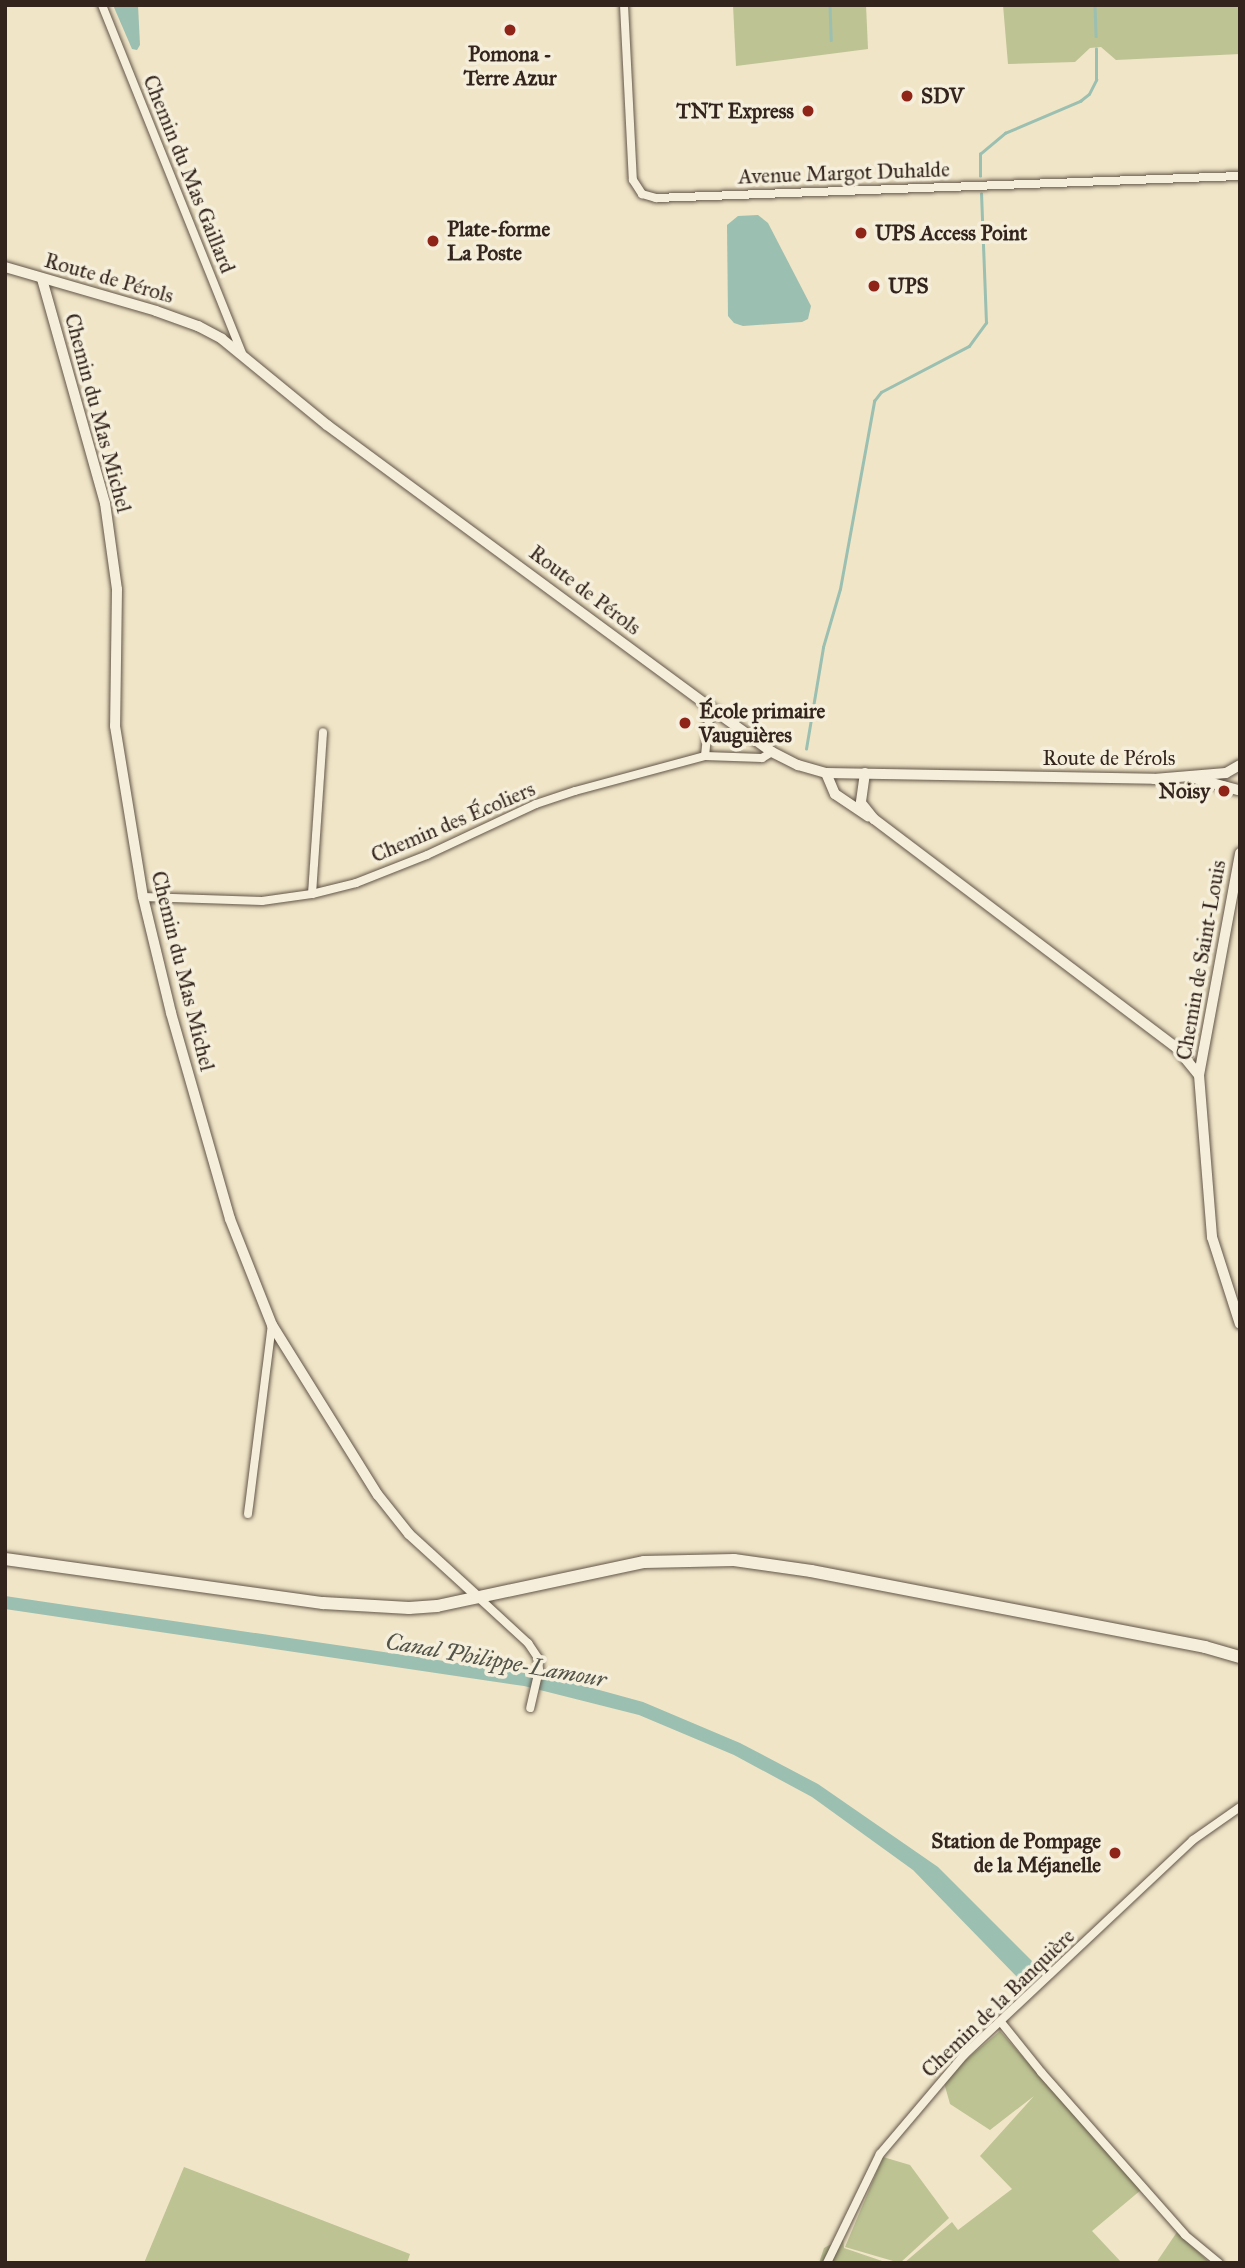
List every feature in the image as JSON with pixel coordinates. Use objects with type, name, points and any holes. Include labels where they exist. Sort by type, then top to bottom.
[{"type":"main road","points":[[5,1559],[155,1582],[367,1607],[437,1606],[644,1562],[734,1560],[811,1571],[1205,1647],[1240,1657]]},
{"type":"street","name":"Chemin du Mas Gaillard","points":[[102,5],[243,355]]},
{"type":"street","name":"Avenue Margot Duhalde","points":[[624,5],[633,180],[642,194],[656,198],[1240,176]]},
{"type":"street","name":"Route de Pérols","points":[[5,267],[198,326],[243,355],[327,425],[715,711],[772,752],[797,765],[826,773],[1191,778],[1226,773],[1240,765]]},
{"type":"street","name":"Chemin du Mas Michel","points":[[42,279],[105,503],[117,589],[115,726],[143,897],[171,1013],[230,1219],[272,1325],[378,1495],[409,1534],[479,1598]]},
{"type":"street","points":[[705,755],[709,718],[715,711]]},
{"type":"street","points":[[313,894],[323,732]]},
{"type":"street","name":"Chemin des Écoliers","points":[[143,897],[262,901],[313,894],[356,883],[427,855],[536,804],[705,755],[762,758],[772,752]]},
{"type":"street","points":[[1239,792],[1235,777],[1240,765]]},
{"type":"street","points":[[826,773],[835,794],[856,811],[874,819],[1176,1047],[1199,1075]]},
{"type":"street","points":[[865,773],[861,803],[874,819]]},
{"type":"street","name":"Route de Pérols","points":[[1191,778],[1239,792]]},
{"type":"street","name":"Chemin de Saint-Louis","points":[[1240,853],[1199,1075],[1210,1227],[1240,1324]]},
{"type":"street","points":[[248,1514],[272,1325]]},
{"type":"street","points":[[479,1598],[528,1643],[538,1658],[539,1670],[530,1708]]},
{"type":"street","name":"Chemin de la Banquière","points":[[827,2263],[880,2154],[964,2055],[1193,1840],[1240,1807]]},
{"type":"street","points":[[1001,2022],[1067,2102],[1185,2235],[1219,2263]]},
{"type":"green space","points":[[733,5],[866,5],[868,49],[736,66]]},
{"type":"green space","points":[[1003,5],[1240,5],[1240,54],[1116,60],[1101,47],[1090,48],[1075,62],[1008,64]]},
{"type":"green space","points":[[1000,2031],[1141,2190],[1092,2231],[1122,2263],[904,2263],[952,2222],[958,2230],[1012,2189],[980,2156],[1034,2096],[990,2130],[950,2104],[943,2079]]},
{"type":"green space","points":[[883,2157],[910,2165],[949,2218],[900,2263],[845,2247]]},
{"type":"green space","points":[[184,2167],[410,2254],[407,2263],[144,2263]]},
{"type":"green space","points":[[1177,2232],[1210,2263],[1156,2263]]},
{"type":"green space","points":[[843,2238],[844,2248],[888,2263],[819,2263],[824,2248]]},
{"type":"shaded area","points":[[113,5],[138,5],[140,45],[137,50],[132,49]]},
{"type":"shaded area","points":[[758,215],[768,223],[811,306],[808,319],[802,322],[743,326],[734,323],[728,316],[727,225],[738,216]]},
{"type":"shaded area","points":[[5,1596],[552,1677],[643,1702],[740,1743],[818,1784],[938,1867],[1034,1963],[1018,1978],[913,1870],[812,1797],[734,1755],[639,1715],[524,1686],[5,1609]]},
{"type":"waterway","points":[[830,5],[831,40]]},
{"type":"waterway","points":[[1095,5],[1096,36]]},
{"type":"waterway","points":[[980,176],[980,154],[1005,133],[1080,101],[1089,94],[1096,80],[1096,49]]},
{"type":"waterway","points":[[806,749],[823,647],[840,589],[874,401],[881,392],[969,346],[986,323],[981,194]]},
{"type":"place","name":"Pomona - Terre Azur","points":[[510,30]]},
{"type":"place","name":"SDV","points":[[907,96]]},
{"type":"place","name":"TNT Express","points":[[808,111]]},
{"type":"place","name":"UPS Access Point","points":[[861,233]]},
{"type":"place","name":"Plate-forme La Poste","points":[[433,241]]},
{"type":"place","name":"UPS","points":[[874,286]]},
{"type":"place","name":"École primaire Vauguières","points":[[685,723]]},
{"type":"place","name":"Noisy","points":[[1224,791]]},
{"type":"place","name":"Station de Pompage de la Méjanelle","points":[[1115,1853]]},
{"type":"water label","name":"Canal Philippe-Lamour","points":[[496,1660]]}]
